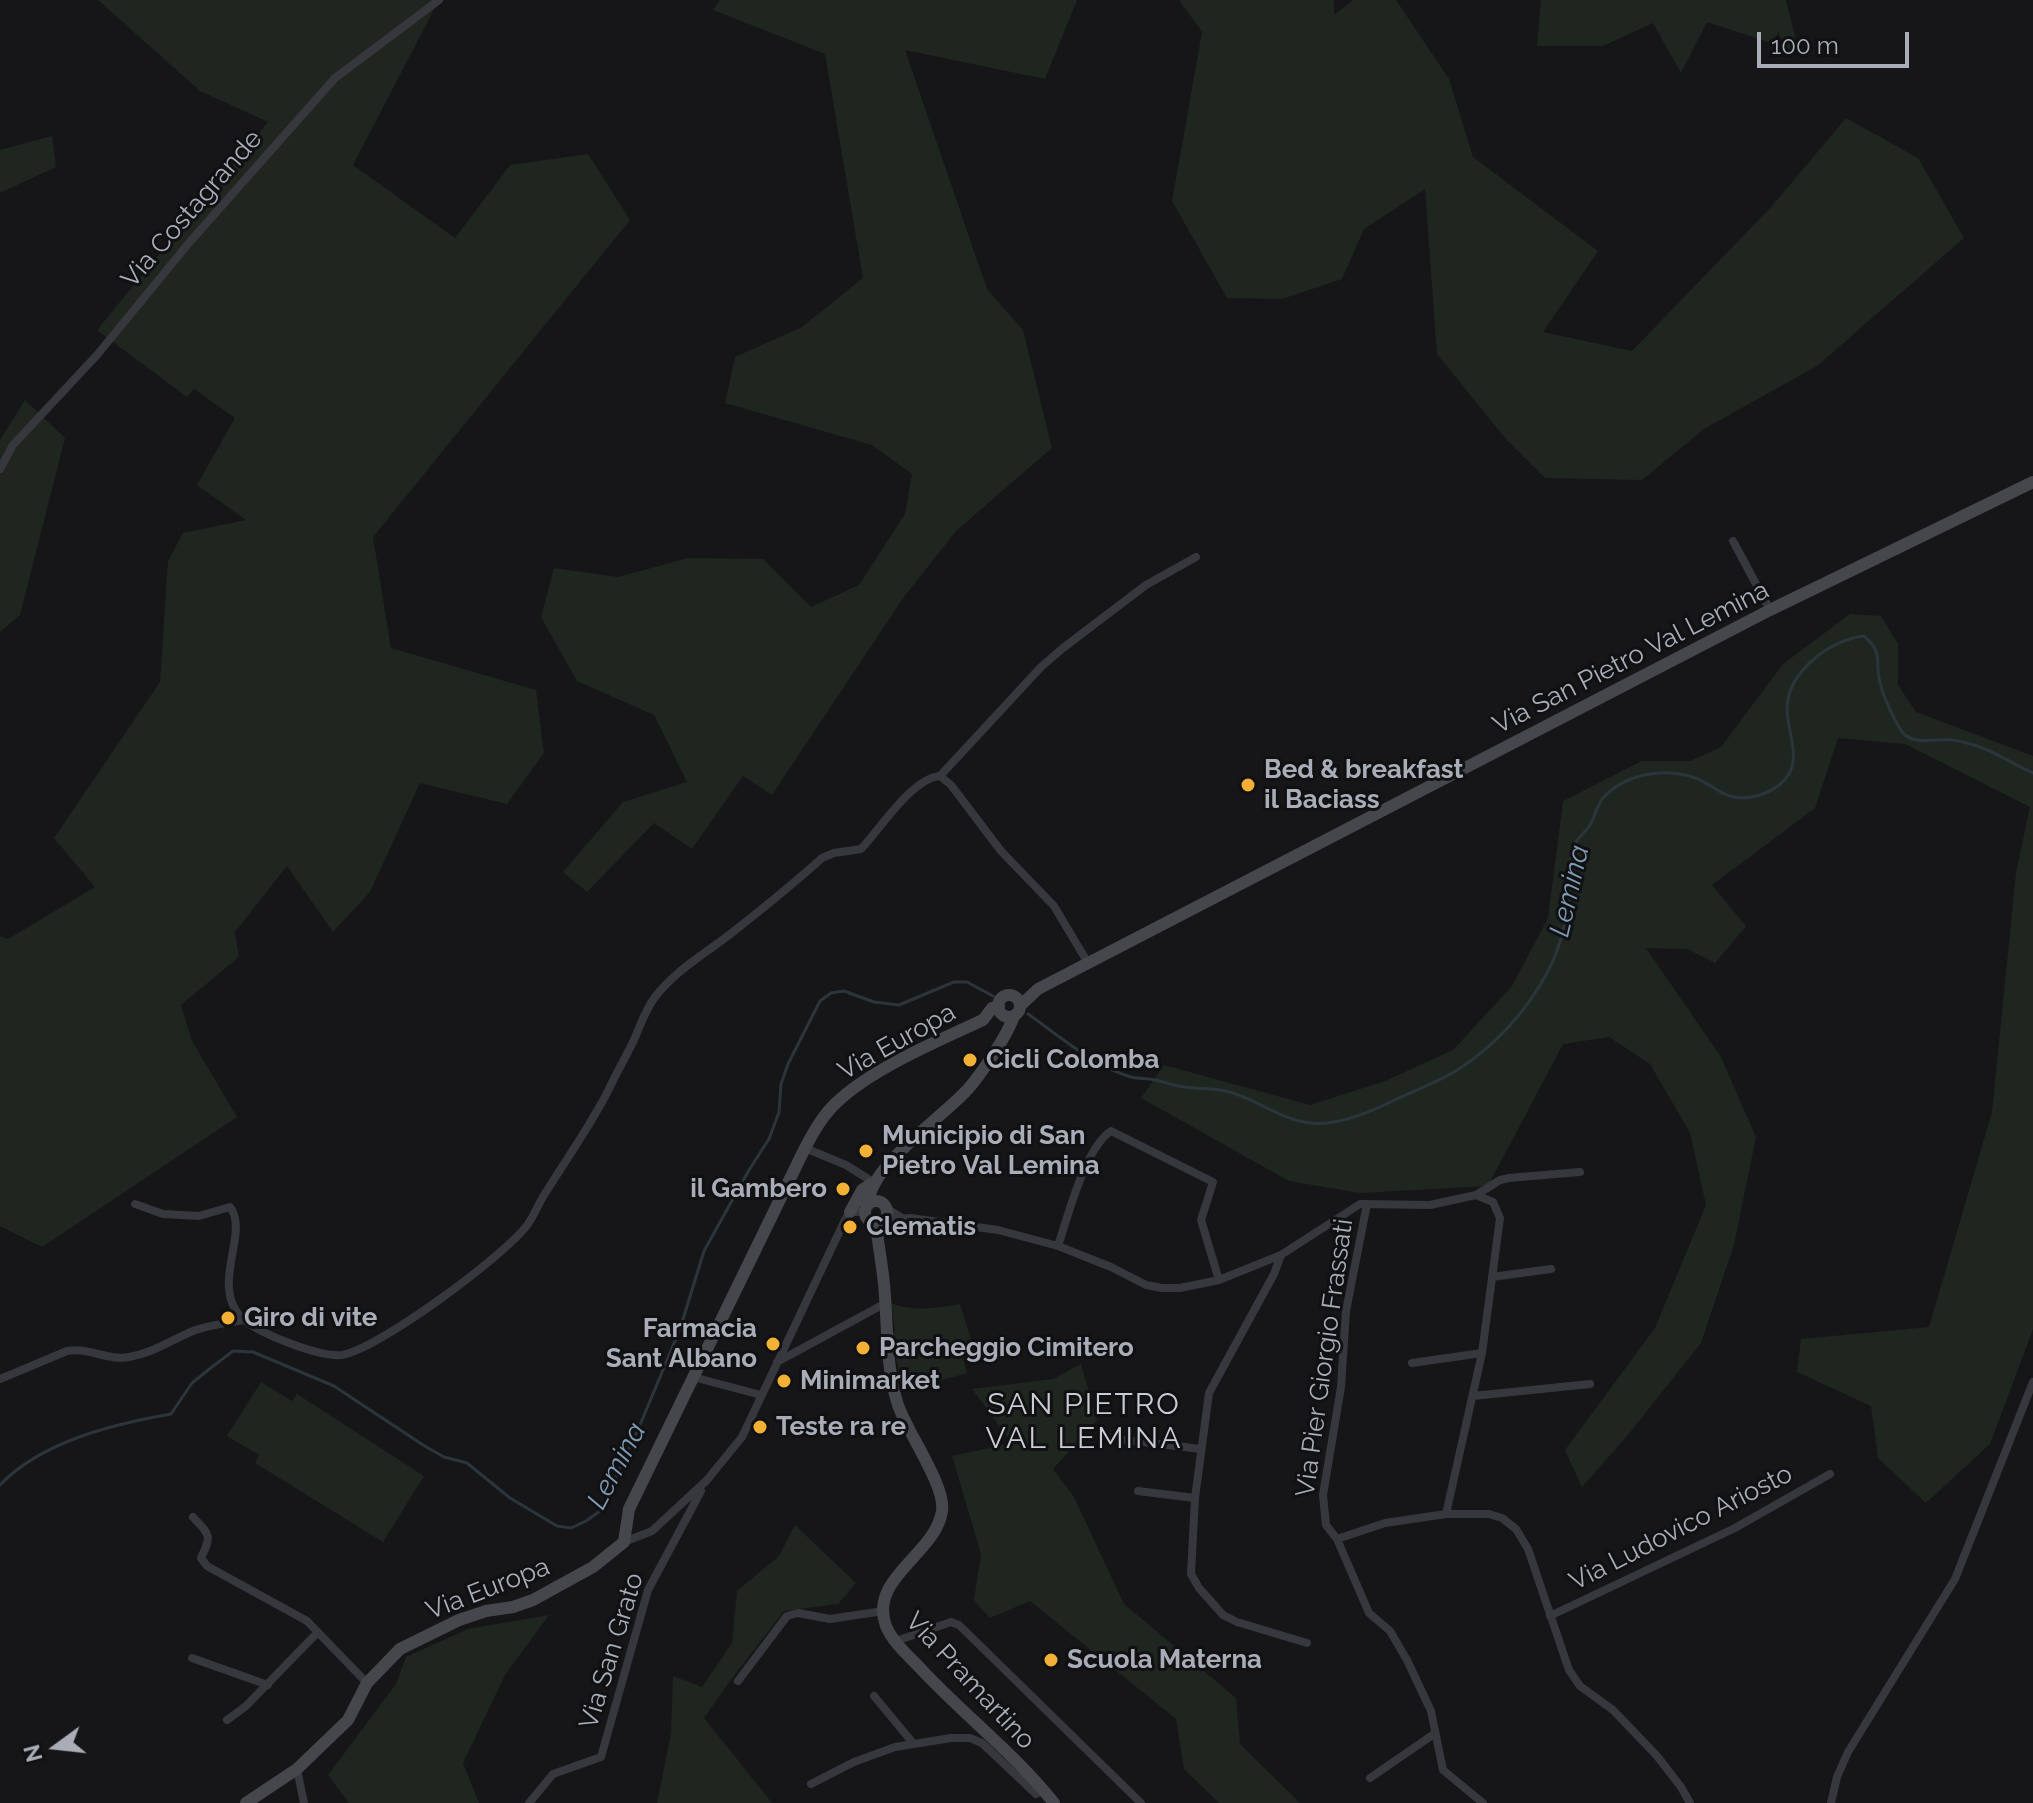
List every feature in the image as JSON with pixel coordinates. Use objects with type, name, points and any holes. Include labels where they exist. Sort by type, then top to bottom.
[{"type":"street","name":"Via Costagrande","points":[[0,469],[13,445],[97,355],[188,244],[335,78],[439,0]]},
{"type":"street","name":"Via San Pietro Val Lemina","points":[[1009,1012],[1038,989],[1770,610],[2033,482]]},
{"type":"street","points":[[1733,541],[1770,610]]},
{"type":"street","points":[[135,1204],[163,1214],[199,1216],[230,1207],[234,1212],[235,1225],[229,1293],[243,1320],[292,1344],[331,1355],[362,1349],[458,1286],[509,1245],[529,1223],[596,1112],[641,1019],[657,995],[687,963],[727,937],[822,858],[861,849],[915,789],[928,778],[940,776],[1041,667],[1146,585],[1196,557]]},
{"type":"street","points":[[940,776],[951,785],[1001,851],[1054,906],[1088,963]]},
{"type":"street","name":"Via San Pietro Val Lemina","points":[[1009,1012],[1016,997],[1010,995],[1020,990],[1038,989]]},
{"type":"street","points":[[848,1216],[867,1208],[875,1201],[882,1214],[869,1221],[867,1208],[869,1194],[878,1178],[890,1160],[967,1090],[1004,1033],[1009,1012]]},
{"type":"street","name":"Via Europa","points":[[246,1803],[297,1769],[348,1720],[367,1683],[400,1649],[459,1620],[533,1600],[593,1567],[624,1542],[629,1509],[805,1148],[830,1110],[863,1082],[983,1020],[1009,1012]]},
{"type":"street","points":[[1058,1246],[1080,1179],[1103,1136],[1111,1131],[1213,1182],[1201,1220],[1219,1280]]},
{"type":"street","points":[[805,1148],[878,1178]]},
{"type":"street","points":[[1367,1204],[1430,1205],[1476,1195],[1509,1178],[1580,1172]]},
{"type":"street","points":[[624,1542],[652,1531],[707,1480],[742,1437],[848,1216],[862,1190],[878,1178]]},
{"type":"street","name":"Via Pramartino","points":[[878,1178],[886,1345],[898,1404],[907,1428],[940,1490],[942,1510],[936,1527],[889,1589],[883,1611],[886,1625],[896,1641],[934,1682],[1054,1803]]},
{"type":"street","points":[[1446,1514],[1482,1353],[1500,1218],[1493,1202],[1476,1195]]},
{"type":"street","name":"Via Pier Giorgio Frassati","points":[[882,1214],[998,1230],[1058,1246],[1154,1287],[1180,1288],[1219,1280],[1281,1255],[1352,1207],[1367,1204],[1346,1311],[1341,1387],[1323,1495],[1326,1525],[1337,1539],[1369,1613],[1390,1631],[1407,1660],[1431,1711],[1443,1770],[1483,1803]]},
{"type":"street","points":[[1281,1255],[1274,1274],[1209,1393],[1195,1498],[1191,1574],[1223,1615],[1307,1643]]},
{"type":"street","points":[[1492,1277],[1551,1269]]},
{"type":"street","points":[[776,1362],[884,1304]]},
{"type":"street","points":[[0,1379],[67,1351],[77,1349],[122,1358],[132,1357],[175,1342],[193,1331],[243,1320]]},
{"type":"street","points":[[1412,1363],[1482,1353]]},
{"type":"street","points":[[693,1377],[761,1395]]},
{"type":"street","points":[[1831,1803],[1837,1777],[1855,1738],[1955,1579],[2033,1382]]},
{"type":"street","points":[[1473,1396],[1590,1384]]},
{"type":"street","points":[[1101,1437],[1201,1449]]},
{"type":"street","name":"Via Ludovico Ariosto","points":[[1550,1616],[1735,1528],[1830,1474]]},
{"type":"street","name":"Via San Grato","points":[[529,1803],[553,1774],[601,1757],[648,1590],[707,1480]]},
{"type":"street","points":[[1138,1491],[1195,1498]]},
{"type":"street","points":[[1337,1539],[1385,1523],[1446,1514],[1489,1514],[1502,1518],[1516,1529],[1528,1549],[1561,1652],[1580,1686],[1613,1710],[1657,1756],[1690,1803]]},
{"type":"street","points":[[193,1517],[210,1540],[201,1558],[207,1566],[291,1611],[318,1632],[367,1683]]},
{"type":"street","points":[[738,1681],[787,1616],[798,1613],[830,1619],[883,1611]]},
{"type":"street","points":[[896,1641],[951,1622],[959,1625],[1141,1803]]},
{"type":"street","points":[[227,1720],[268,1685],[318,1632]]},
{"type":"street","points":[[192,1658],[268,1685]]},
{"type":"street","points":[[874,1696],[913,1743]]},
{"type":"street","points":[[1370,1778],[1434,1734]]},
{"type":"street","points":[[811,1784],[872,1755],[913,1743],[951,1738],[976,1740],[1036,1794],[1043,1789]]},
{"type":"street","points":[[297,1769],[304,1803]]},
{"type":"shaded area","points":[[98,0],[439,0],[353,165],[455,238],[510,165],[588,154],[630,220],[373,537],[391,648],[536,690],[544,753],[507,804],[420,783],[370,892],[333,932],[287,866],[235,932],[239,957],[181,1005],[192,1041],[237,1117],[42,1247],[0,1226],[0,936],[8,939],[95,887],[54,838],[160,682],[168,561],[183,533],[246,520],[197,485],[235,418],[194,389],[187,397],[97,330],[268,122],[200,91]]},
{"type":"shaded area","points":[[720,0],[1077,0],[1045,79],[905,50],[987,289],[1023,330],[1052,448],[956,531],[904,597],[772,795],[743,776],[692,849],[654,823],[587,892],[563,872],[623,802],[687,782],[654,715],[577,681],[541,617],[554,568],[618,577],[688,558],[763,559],[811,607],[859,585],[905,514],[912,474],[872,445],[725,403],[735,357],[802,327],[863,278],[825,54],[713,10]]},
{"type":"shaded area","points":[[1179,0],[1334,0],[1334,15],[1353,0],[1396,0],[1449,79],[1473,157],[1598,251],[1543,332],[1632,351],[1772,206],[1846,118],[1918,158],[1964,238],[1817,366],[1704,429],[1642,480],[1545,478],[1505,438],[1437,354],[1425,189],[1364,229],[1342,279],[1282,299],[1227,298],[1172,201],[1202,32]]},
{"type":"shaded area","points":[[1541,0],[1786,0],[1799,52],[1707,22],[1681,73],[1653,23],[1603,46],[1537,46]]},
{"type":"shaded area","points":[[52,136],[56,167],[0,193],[0,150]]},
{"type":"shaded area","points":[[25,400],[65,438],[20,615],[0,632],[0,440]]},
{"type":"shaded area","points":[[1850,614],[1881,616],[1898,644],[1898,685],[1916,712],[2033,756],[2033,1329],[1990,1444],[1926,1503],[1878,1458],[1871,1406],[1797,1372],[1801,1339],[1929,1327],[1992,1112],[2016,873],[2030,807],[1905,744],[1838,738],[1815,808],[1712,885],[1746,926],[1715,963],[1687,949],[1646,948],[1721,1057],[1756,1137],[1734,1245],[1701,1343],[1582,1487],[1565,1450],[1655,1328],[1706,1205],[1690,1133],[1650,1064],[1609,1037],[1563,1044],[1488,1186],[1360,1193],[1289,1181],[1141,1098],[1164,1065],[1310,1105],[1385,1081],[1453,1050],[1512,986],[1548,918],[1563,801],[1642,761],[1690,761],[1721,747],[1783,664]]},
{"type":"shaded area","points":[[891,1303],[916,1308],[960,1304],[976,1355],[963,1359],[967,1373],[904,1391],[890,1334],[895,1332]]},
{"type":"shaded area","points":[[1081,1364],[1097,1420],[1053,1469],[1074,1497],[1124,1604],[1236,1698],[1240,1744],[1300,1803],[1219,1803],[1184,1769],[1176,1719],[1030,1601],[990,1618],[974,1600],[981,1554],[952,1456],[1012,1443],[972,1389],[1053,1379]]},
{"type":"shaded area","points":[[261,1382],[292,1401],[297,1394],[424,1476],[383,1542],[255,1463],[259,1455],[227,1436]]},
{"type":"shaded area","points":[[795,1525],[856,1583],[838,1604],[784,1611],[704,1718],[772,1803],[657,1803],[671,1733],[673,1676],[702,1687],[732,1643],[737,1591],[779,1556]]},
{"type":"shaded area","points":[[549,1615],[505,1675],[463,1763],[479,1803],[349,1803],[328,1775],[396,1684],[406,1657],[468,1629]]},
{"type":"waterway","name":"Lemina","points":[[1028,1014],[1090,1058],[1131,1077],[1226,1091],[1300,1121],[1322,1123],[1344,1120],[1455,1072],[1475,1058],[1521,1013],[1547,973],[1558,946],[1568,907],[1570,863],[1575,844],[1590,825],[1601,801],[1613,789],[1635,777],[1661,773],[1686,775],[1738,798],[1763,794],[1778,786],[1792,766],[1787,709],[1794,682],[1813,660],[1838,643],[1864,636],[1871,643],[1877,654],[1879,678],[1885,697],[1905,735],[1915,740],[1953,740],[1976,746],[2033,773]]},
{"type":"waterway","name":"Lemina","points":[[0,1485],[36,1457],[58,1446],[103,1429],[171,1414],[192,1383],[233,1351],[253,1352],[334,1386],[423,1445],[444,1457],[467,1463],[510,1498],[557,1526],[571,1528],[586,1521],[600,1511],[640,1425],[680,1329],[704,1251],[769,1139],[779,1112],[781,1084],[788,1064],[820,1001],[831,993],[844,991],[874,1002],[899,1005],[954,982],[967,982],[993,996]]},
{"type":"place","name":"Bed & breakfast il Baciass","points":[[1248,785]]},
{"type":"place","name":"Cicli Colomba","points":[[970,1060]]},
{"type":"place","name":"Municipio di San Pietro Val Lemina","points":[[866,1151]]},
{"type":"place","name":"il Gambero","points":[[843,1189]]},
{"type":"place","name":"Clematis","points":[[850,1227]]},
{"type":"place","name":"Giro di vite","points":[[228,1318]]},
{"type":"place","name":"Farmacia Sant Albano","points":[[773,1344]]},
{"type":"place","name":"Parcheggio Cimitero","points":[[863,1348]]},
{"type":"place","name":"Minimarket","points":[[784,1381]]},
{"type":"place","name":"Teste ra re","points":[[760,1427]]},
{"type":"place","name":"Scuola Materna","points":[[1051,1660]]},
{"type":"district","name":"SAN PIETRO VAL LEMINA","points":[[1084,1422]]}]
